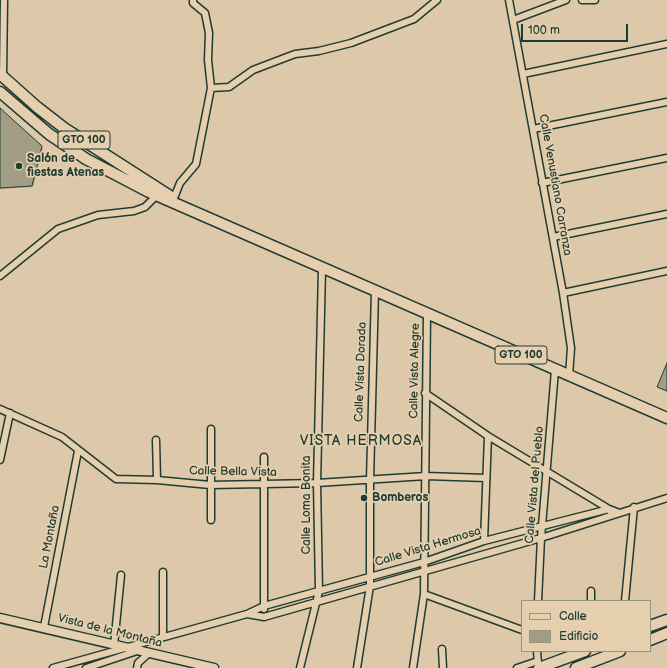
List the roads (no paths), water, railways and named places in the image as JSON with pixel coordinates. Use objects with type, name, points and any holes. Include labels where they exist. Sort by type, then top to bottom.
[{"type":"main road","name":"GTO 100","points":[[2,75],[37,107],[64,128],[175,202]]},
{"type":"main road","name":"GTO 100","points":[[0,92],[49,134],[86,159],[158,196],[175,202],[322,269],[667,418]]},
{"type":"main road","points":[[651,626],[667,620]]},
{"type":"main road","points":[[651,640],[667,633]]},
{"type":"main road","points":[[538,666],[582,652]]},
{"type":"main road","points":[[576,668],[617,652]]},
{"type":"street","points":[[2,75],[4,0]]},
{"type":"street","points":[[175,202],[180,183],[196,164],[211,88],[208,60],[208,33],[205,13],[193,3],[193,0]]},
{"type":"street","points":[[211,88],[229,87],[253,70],[296,54],[319,51],[350,43],[414,19],[437,0]]},
{"type":"street","name":"Calle Venustiano Carranza","points":[[508,0],[564,292],[571,348],[569,376]]},
{"type":"street","points":[[513,20],[564,0]]},
{"type":"street","points":[[582,0],[595,0]]},
{"type":"street","points":[[523,74],[667,44]]},
{"type":"street","points":[[533,129],[667,102]]},
{"type":"street","points":[[542,183],[667,158]]},
{"type":"street","points":[[0,276],[58,229],[98,215],[134,211],[145,207],[158,196]]},
{"type":"street","points":[[553,237],[667,214]]},
{"type":"street","name":"Calle Loma Bonita","points":[[300,668],[318,601],[319,591],[317,483],[322,269]]},
{"type":"street","points":[[564,292],[667,271]]},
{"type":"street","name":"Calle Vista Dorada","points":[[357,668],[370,586],[370,480],[374,291]]},
{"type":"street","name":"Calle Vista Alegre","points":[[412,668],[424,594],[427,314]]},
{"type":"street","name":"Calle Vista del Pueblo","points":[[538,600],[546,471],[556,370]]},
{"type":"street","points":[[425,393],[488,436],[609,509],[618,512]]},
{"type":"street","name":"Calle Bella Vista","points":[[0,409],[62,437],[78,451],[116,479],[157,480],[210,485],[317,483],[426,476],[486,478]]},
{"type":"street","points":[[0,460],[10,413]]},
{"type":"street","points":[[211,429],[211,520]]},
{"type":"street","points":[[484,541],[488,436]]},
{"type":"street","points":[[156,440],[157,480]]},
{"type":"street","name":"La Montaña","points":[[44,627],[78,451]]},
{"type":"street","points":[[264,457],[264,616]]},
{"type":"street","name":"Calle Vista Hermosa","points":[[247,614],[264,616],[541,538],[612,517],[618,512],[667,498]]},
{"type":"street","points":[[624,600],[634,507]]},
{"type":"street","points":[[609,509],[612,517]]},
{"type":"street","name":"Calle Vista Hermosa","points":[[53,668],[148,642],[163,636],[247,614],[264,606],[424,562],[484,541],[609,509]]},
{"type":"street","points":[[163,572],[163,636]]},
{"type":"street","points":[[114,645],[120,575]]},
{"type":"street","points":[[591,591],[591,600]]},
{"type":"street","points":[[424,594],[521,630]]},
{"type":"street","name":"Vista de la Montaña","points":[[0,618],[44,627],[124,648],[214,668]]},
{"type":"street","name":"Calle Vista Hermosa","points":[[86,668],[138,650],[148,642]]},
{"type":"street","points":[[442,649],[442,668]]},
{"type":"street","points":[[517,668],[538,666],[537,652]]},
{"type":"street","points":[[137,668],[138,663],[149,653]]},
{"type":"place","name":"Salón de fiestas Atenas","points":[[19,166]]},
{"type":"place","name":"Bomberos","points":[[364,498]]},
{"type":"district","name":"VISTA HERMOSA","points":[[361,441]]}]
